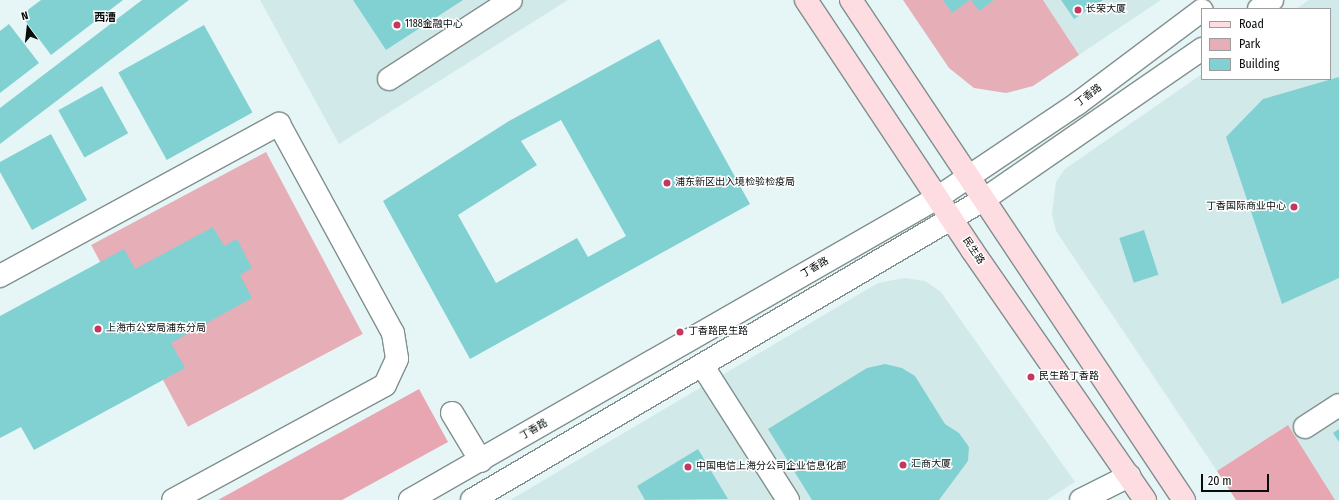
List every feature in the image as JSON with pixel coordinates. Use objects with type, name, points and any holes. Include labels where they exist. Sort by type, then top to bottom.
[{"type":"main road","name":"民生路","points":[[806,0],[937,198],[1145,500]]},
{"type":"main road","points":[[851,0],[1184,500]]},
{"type":"street","points":[[389,79],[510,0]]},
{"type":"street","name":"丁香路","points":[[1203,8],[1215,0]]},
{"type":"street","points":[[1260,8],[1272,0]]},
{"type":"street","name":"丁香路","points":[[410,500],[481,461],[937,198],[1077,104],[1201,10]]},
{"type":"street","points":[[472,500],[983,200],[1201,50]]},
{"type":"street","points":[[0,276],[279,124],[393,333],[397,359],[385,385],[173,500]]},
{"type":"street","points":[[702,364],[788,500]]},
{"type":"street","points":[[1305,427],[1339,405]]},
{"type":"street","points":[[452,413],[481,461]]},
{"type":"street","points":[[1081,500],[1129,476]]},
{"type":"shaded area","points":[[260,0],[568,0],[339,144]]},
{"type":"shaded area","points":[[1043,0],[1161,0],[1079,55]]},
{"type":"shaded area","points":[[1309,0],[1339,0],[1339,500],[1335,500],[1288,425],[1217,471],[1056,231],[1052,214],[1056,182],[1065,169],[1201,75],[1201,80],[1331,80],[1331,8],[1297,8]]},
{"type":"shaded area","points":[[904,278],[925,281],[941,292],[1075,482],[1047,500],[510,500],[878,283]]},
{"type":"shaded area","points":[[419,389],[448,442],[342,500],[218,500]]},
{"type":"shaded area","points":[[1288,425],[1335,500],[1236,500],[1217,471]]},
{"type":"green space","points":[[903,0],[1043,0],[1079,55],[1033,86],[1006,93],[974,88],[949,68]]},
{"type":"green space","points":[[266,152],[363,334],[188,427],[91,245]]},
{"type":"building","points":[[41,0],[123,0],[51,55],[21,15]]},
{"type":"building","points":[[142,0],[189,0],[0,144],[0,108]]},
{"type":"building","name":"1188金融中心","points":[[353,0],[463,0],[386,50]]},
{"type":"building","points":[[943,0],[970,0],[952,13]]},
{"type":"building","points":[[971,0],[994,0],[979,11]]},
{"type":"building","name":"长荣大厦","points":[[1061,0],[1103,0],[1074,19]]},
{"type":"building","points":[[9,24],[39,63],[0,93],[0,31]]},
{"type":"building","points":[[204,25],[252,112],[167,160],[118,73]]},
{"type":"building","name":"浦东新区出入境检验检疫局","points":[[659,39],[750,204],[470,359],[383,201],[509,121]],"holes":[[[561,120],[626,236],[588,257],[577,238],[496,283],[458,215],[537,165],[521,141]]]},
{"type":"building","name":"丁香国际商业中心","points":[[1339,77],[1339,278],[1282,304],[1226,137],[1263,99]]},
{"type":"building","points":[[102,86],[128,133],[84,157],[58,110]]},
{"type":"building","points":[[51,134],[87,200],[32,230],[0,172],[0,162]]},
{"type":"building","name":"上海市公安局浦东分局","points":[[213,227],[224,246],[237,239],[252,268],[240,275],[252,298],[171,343],[185,368],[34,450],[21,427],[0,438],[0,316],[124,249],[135,269]]},
{"type":"building","points":[[1144,230],[1159,275],[1134,283],[1119,238]]},
{"type":"building","points":[[885,364],[902,368],[915,376],[945,424],[959,433],[969,447],[968,461],[939,500],[812,500],[768,429],[867,368]]},
{"type":"building","points":[[1339,429],[1339,442],[1333,433]]},
{"type":"building","name":"中国电信上海分公司企业信息化部","points":[[698,449],[728,499],[645,500],[637,486]]},
{"type":"place","name":"长荣大厦","points":[[1078,10]]},
{"type":"place","name":"1188金融中心","points":[[397,25]]},
{"type":"place","name":"浦东新区出入境检验检疫局","points":[[667,183]]},
{"type":"place","name":"丁香国际商业中心","points":[[1294,207]]},
{"type":"place","name":"上海市公安局浦东分局","points":[[98,329]]},
{"type":"place","name":"丁香路民生路","points":[[680,332]]},
{"type":"place","name":"民生路丁香路","points":[[1031,377]]},
{"type":"place","name":"汇商大厦","points":[[903,465]]},
{"type":"place","name":"中国电信上海分公司企业信息化部","points":[[688,467]]},
{"type":"district","name":"西漕","points":[[105,18]]}]
